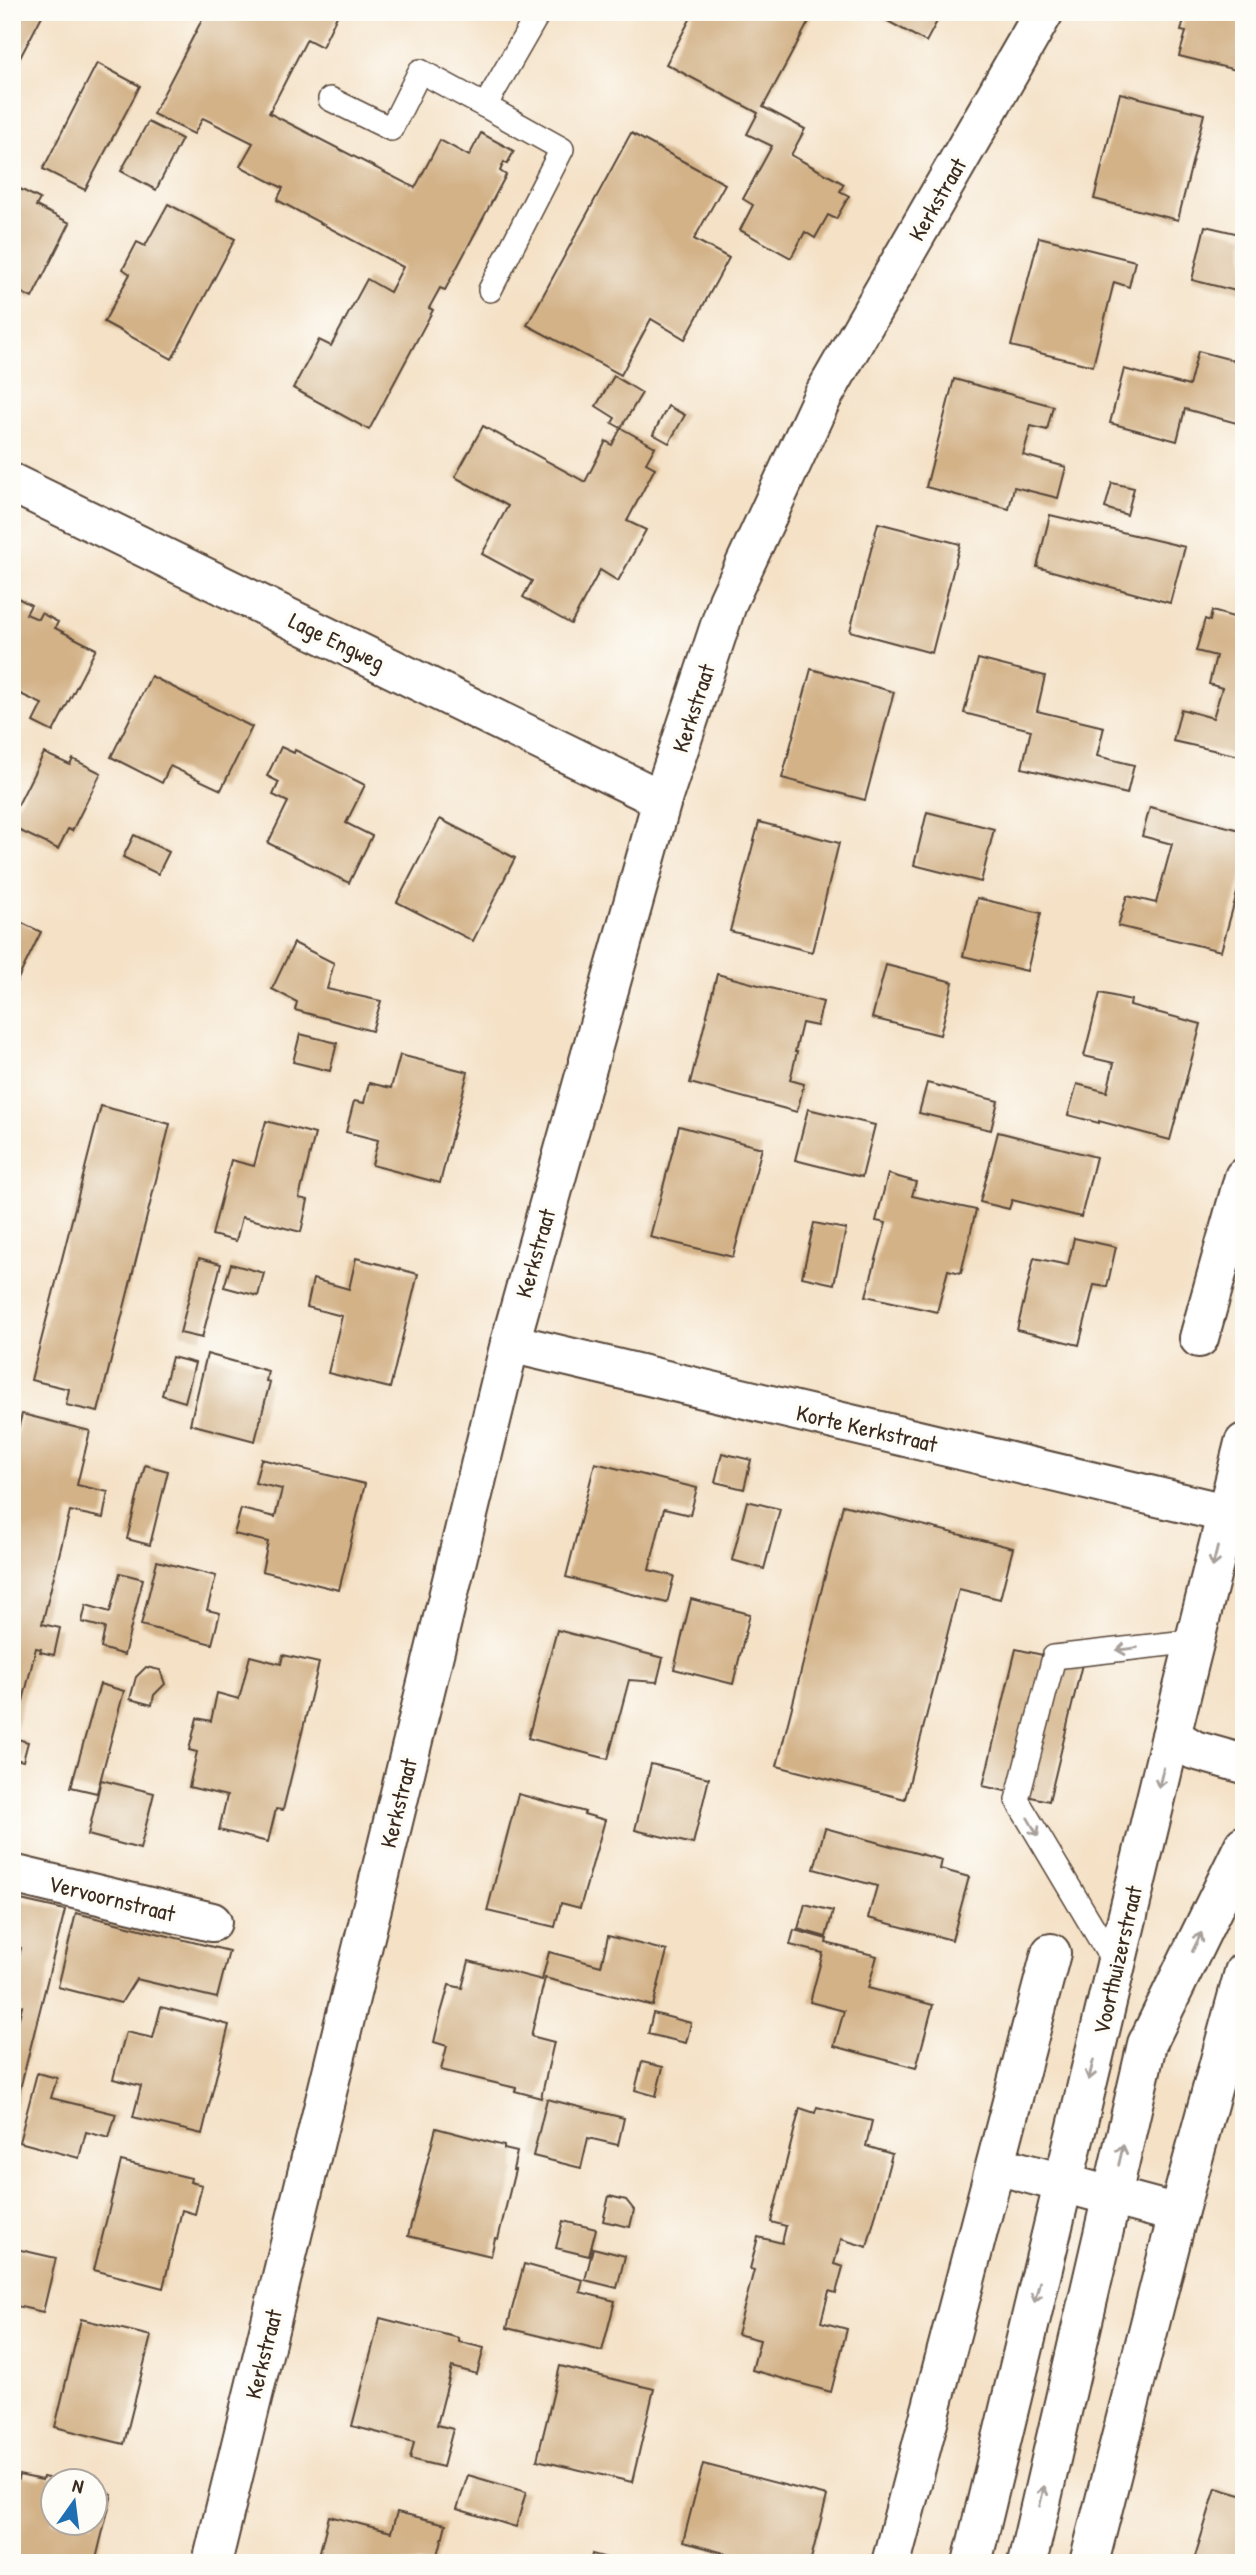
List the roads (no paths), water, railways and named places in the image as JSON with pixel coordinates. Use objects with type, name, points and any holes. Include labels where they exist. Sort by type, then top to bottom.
[{"type":"street","name":"Kerkstraat","points":[[212,2563],[510,1343],[663,800],[728,601],[822,398],[1044,12]]},
{"type":"street","name":"Lage Engweg","points":[[12,483],[663,800]]},
{"type":"street","points":[[1199,1338],[1244,1177]]},
{"type":"street","name":"Korte Kerkstraat","points":[[510,1343],[1225,1513]]},
{"type":"street","name":"Voorthuizerstraat","points":[[972,2563],[1244,1443]]},
{"type":"street","points":[[1171,1736],[1194,1750],[1244,1764]]},
{"type":"street","points":[[1027,2563],[1147,2044],[1244,1844]]},
{"type":"street","name":"Vervoornstraat","points":[[12,1874],[212,1922]]},
{"type":"street","points":[[891,2563],[1052,1953]]},
{"type":"street","points":[[1089,2563],[1178,2214],[1244,1972]]},
{"type":"street","points":[[996,2165],[1178,2214]]},
{"type":"lane","points":[[485,106],[539,12]]},
{"type":"lane","points":[[330,99],[391,129],[420,71],[562,149],[490,290]]},
{"type":"lane","points":[[1116,1966],[1017,1800],[1054,1657],[1195,1641]]}]
